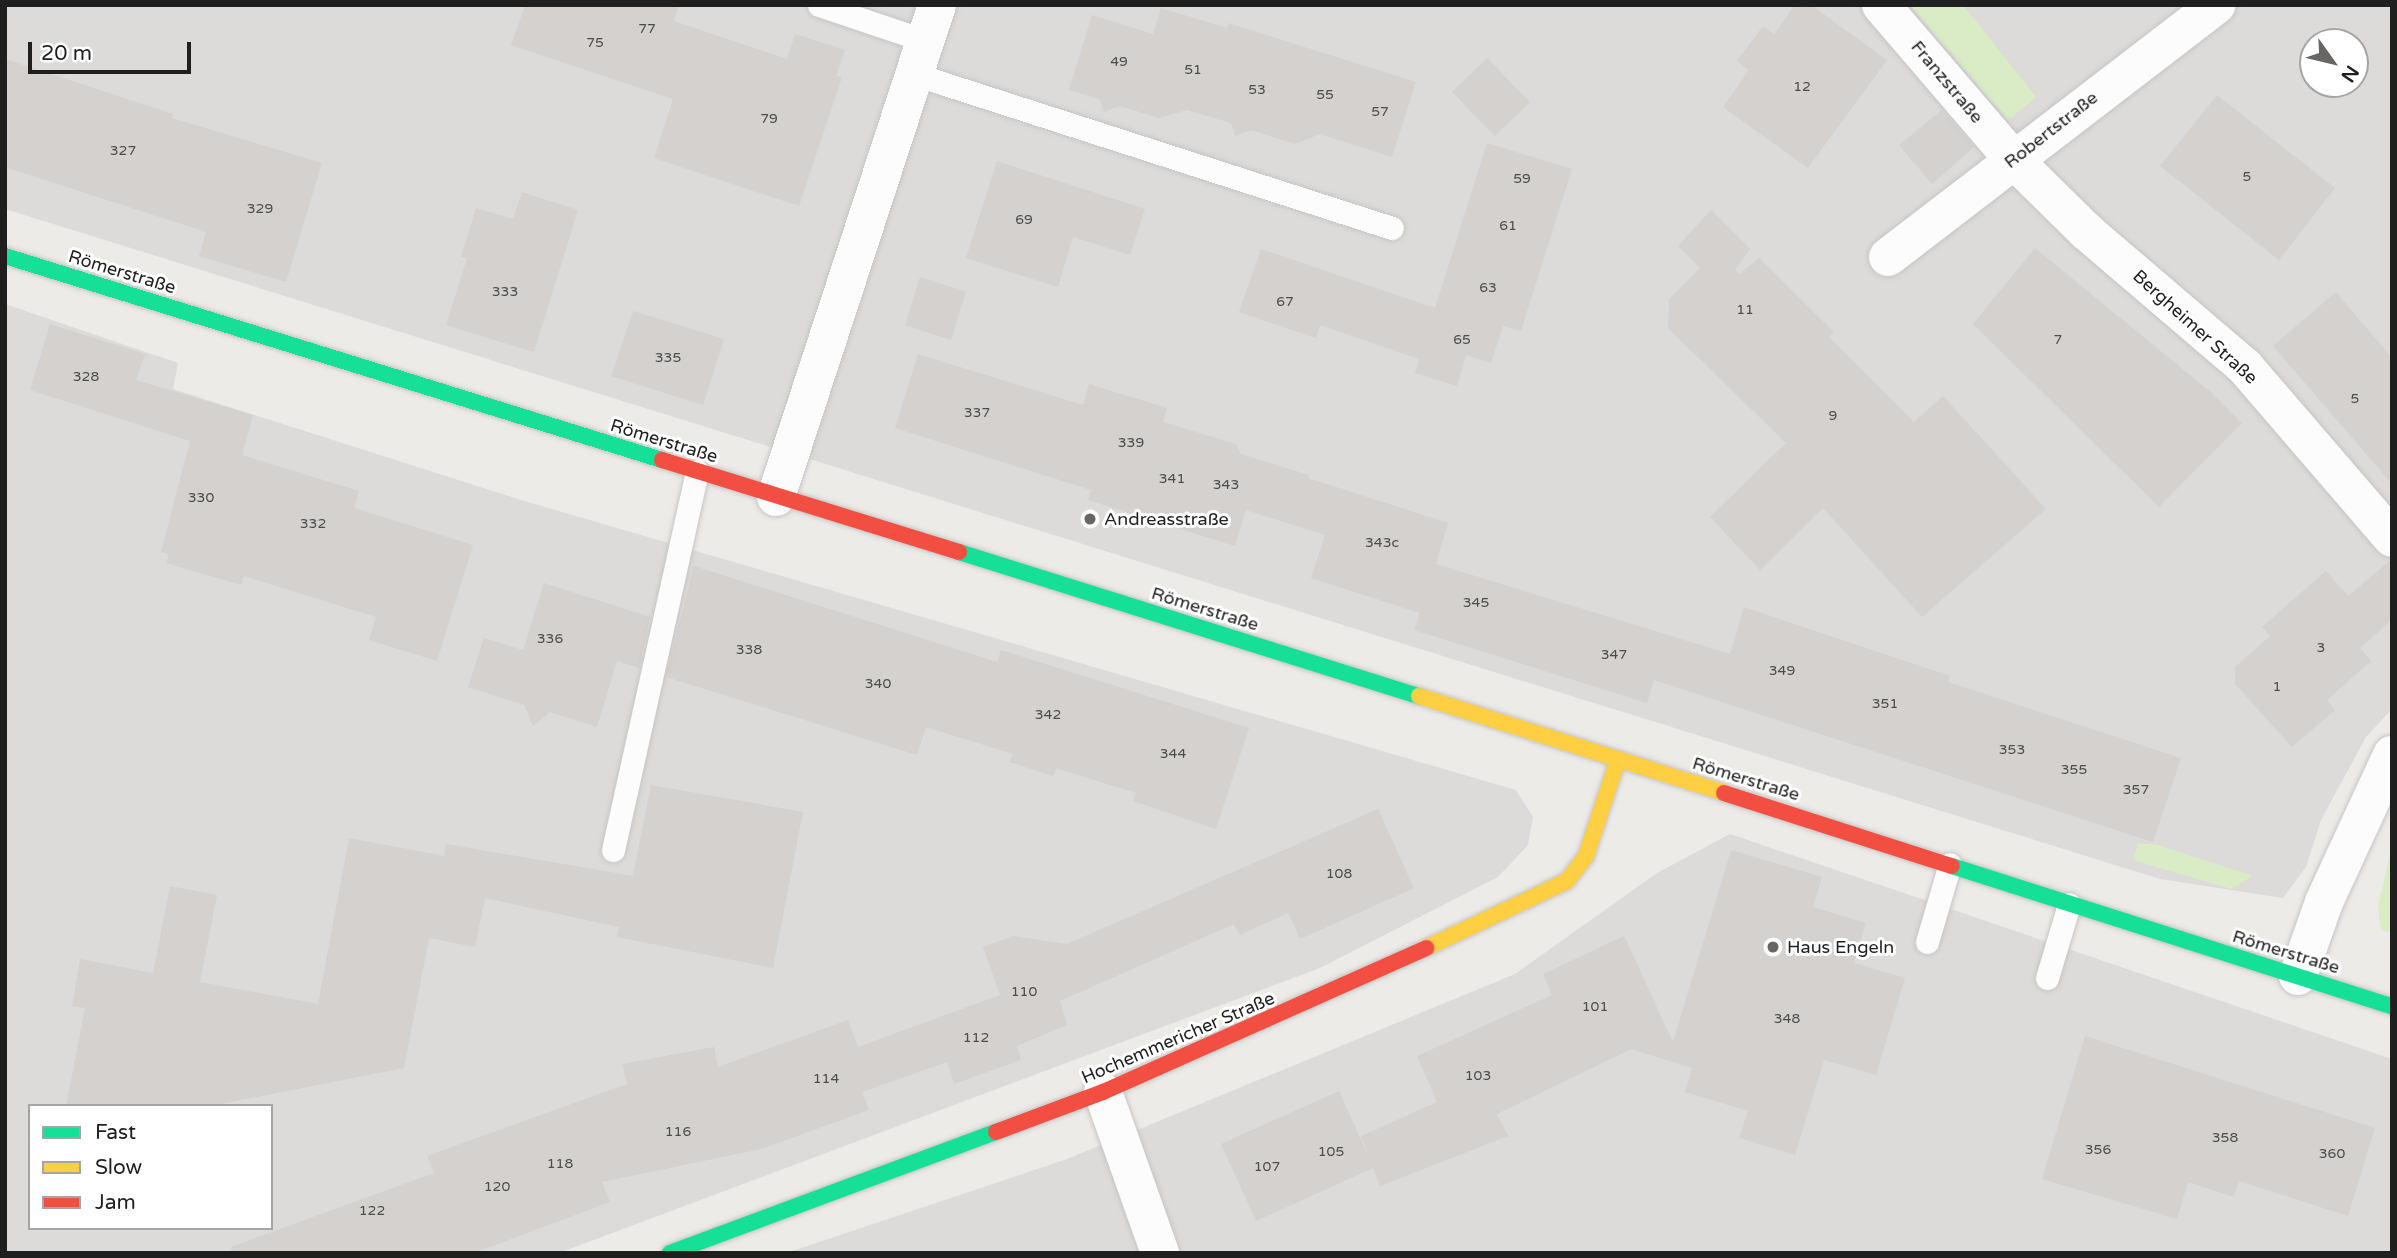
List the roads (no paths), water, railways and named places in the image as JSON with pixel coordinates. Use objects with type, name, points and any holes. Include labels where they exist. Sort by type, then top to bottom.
[{"type":"street","points":[[776,497],[937,5]]},
{"type":"street","name":"Franzstraße","points":[[1881,5],[2013,159]]},
{"type":"street","name":"Robertstraße","points":[[1888,257],[2216,5]]},
{"type":"street","name":"Bergheimer Straße","points":[[2013,159],[2087,232],[2245,367],[2392,538]]},
{"type":"street","name":"Römerstraße","points":[[5,256],[1950,864],[2392,1006]]},
{"type":"street","points":[[2298,976],[2324,902],[2392,755]]},
{"type":"street","name":"Hochemmericher Straße","points":[[670,1253],[1103,1092],[1541,897],[1567,881],[1586,856],[1618,760]]},
{"type":"street","points":[[1103,1092],[1160,1253]]},
{"type":"lane","points":[[819,5],[920,58],[1392,228]]},
{"type":"lane","points":[[614,850],[697,471]]},
{"type":"lane","points":[[1927,942],[1950,864]]},
{"type":"lane","points":[[2047,978],[2069,904]]},
{"type":"place","name":"Andreasstraße","points":[[1090,519]]},
{"type":"place","name":"Haus Engeln","points":[[1773,947]]}]
